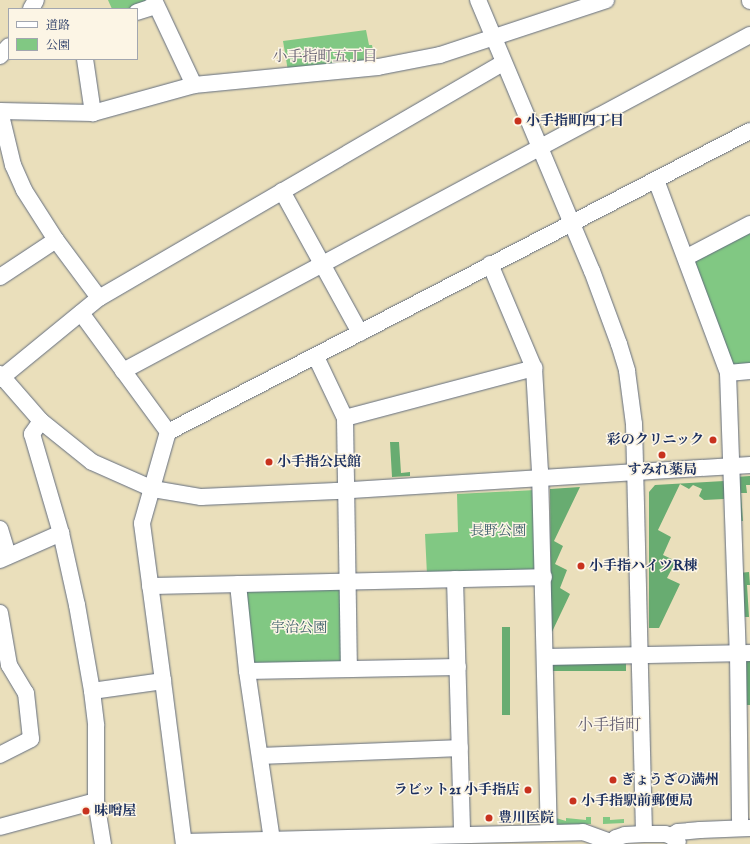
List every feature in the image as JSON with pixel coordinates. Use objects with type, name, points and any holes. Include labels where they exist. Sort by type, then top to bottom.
[{"type":"street","points":[[478,0],[503,63],[608,310],[627,372],[634,424],[636,472],[644,834]]},
{"type":"street","points":[[99,298],[56,240],[24,190],[13,164],[0,111],[92,113],[194,85],[378,67],[440,55],[493,38],[584,4],[606,0]]},
{"type":"street","points":[[138,12],[155,3],[194,85]]},
{"type":"street","points":[[123,371],[750,35]]},
{"type":"street","points":[[0,56],[8,47]]},
{"type":"street","points":[[84,60],[92,113]]},
{"type":"street","points":[[503,63],[99,298],[1,377],[41,421],[92,462],[153,489],[201,497],[345,491],[750,465]]},
{"type":"street","points":[[656,180],[687,257],[728,373],[733,466],[743,566],[745,828],[678,832],[675,840],[644,834],[625,835],[616,838],[611,843],[583,832],[549,832],[462,835],[388,841],[184,843],[142,523],[153,489],[168,432],[316,357],[490,264],[750,131]]},
{"type":"street","points":[[282,191],[360,333]]},
{"type":"street","points":[[687,257],[750,224]]},
{"type":"street","points":[[0,276],[56,240]]},
{"type":"street","points":[[490,264],[534,368],[544,577],[549,832]]},
{"type":"street","points":[[81,313],[168,432]]},
{"type":"street","points":[[316,357],[345,418],[349,667]]},
{"type":"street","points":[[345,418],[534,368]]},
{"type":"street","points":[[728,373],[750,370]]},
{"type":"street","points":[[41,421],[32,434],[61,533],[92,691],[96,726],[96,801],[102,844]]},
{"type":"street","points":[[0,529],[4,558],[61,533]]},
{"type":"street","points":[[150,586],[544,577]]},
{"type":"street","points":[[455,579],[462,835]]},
{"type":"street","points":[[238,584],[247,671],[261,756],[272,841]]},
{"type":"street","points":[[0,613],[6,672],[26,693],[31,739],[0,755]]},
{"type":"street","points":[[545,657],[744,653]]},
{"type":"street","points":[[247,671],[349,667],[458,667]]},
{"type":"street","points":[[92,691],[163,681]]},
{"type":"street","points":[[261,756],[460,748]]},
{"type":"street","points":[[0,827],[96,801]]},
{"type":"green space","points":[[108,0],[152,0],[138,8],[112,8]]},
{"type":"green space","points":[[366,30],[369,45],[372,45],[375,63],[288,71],[283,41]]},
{"type":"green space","points":[[750,227],[750,367],[730,369],[688,257]]},
{"type":"green space","points":[[390,442],[399,442],[401,473],[410,472],[410,476],[392,477]]},
{"type":"green space","points":[[750,476],[750,485],[746,485],[747,493],[741,493],[743,521],[739,521],[735,477]]},
{"type":"green space","points":[[724,481],[724,499],[704,500],[699,496],[702,489],[693,485],[689,489],[680,484],[658,530],[671,537],[663,555],[676,561],[667,578],[680,584],[659,628],[649,628],[649,492],[655,485]]},
{"type":"green space","points":[[580,487],[554,541],[563,546],[555,564],[567,570],[560,588],[570,594],[551,634],[550,489]]},
{"type":"green space","name":"長野公園","points":[[535,490],[538,571],[427,575],[425,534],[458,532],[457,494]]},
{"type":"green space","points":[[749,572],[750,585],[747,585],[749,617],[742,617],[738,573]]},
{"type":"green space","name":"宇治公園","points":[[343,585],[347,666],[250,671],[246,590]]},
{"type":"green space","points":[[502,627],[510,627],[510,715],[502,715]]},
{"type":"green space","points":[[741,659],[750,659],[750,705],[743,705]]},
{"type":"green space","points":[[552,660],[626,660],[626,671],[552,671]]},
{"type":"green space","points":[[586,817],[591,817],[591,824],[559,825],[556,822],[556,818],[566,821],[566,818],[586,820]]},
{"type":"green space","points":[[603,817],[610,817],[610,820],[624,819],[624,823],[603,824]]},
{"type":"place","name":"小手指町四丁目","points":[[518,121]]},
{"type":"place","name":"彩のクリニック","points":[[713,440]]},
{"type":"place","name":"すみれ薬局","points":[[662,455]]},
{"type":"place","name":"小手指公民館","points":[[269,462]]},
{"type":"place","name":"小手指ハイツR棟","points":[[581,566]]},
{"type":"place","name":"ぎょうざの満州","points":[[613,780]]},
{"type":"place","name":"ラビット21 小手指店","points":[[528,790]]},
{"type":"place","name":"小手指駅前郵便局","points":[[573,801]]},
{"type":"place","name":"味噌屋","points":[[86,811]]},
{"type":"place","name":"豊川医院","points":[[489,818]]},
{"type":"district","name":"小手指町五丁目","points":[[325,57]]},
{"type":"district","name":"小手指町","points":[[609,726]]}]
